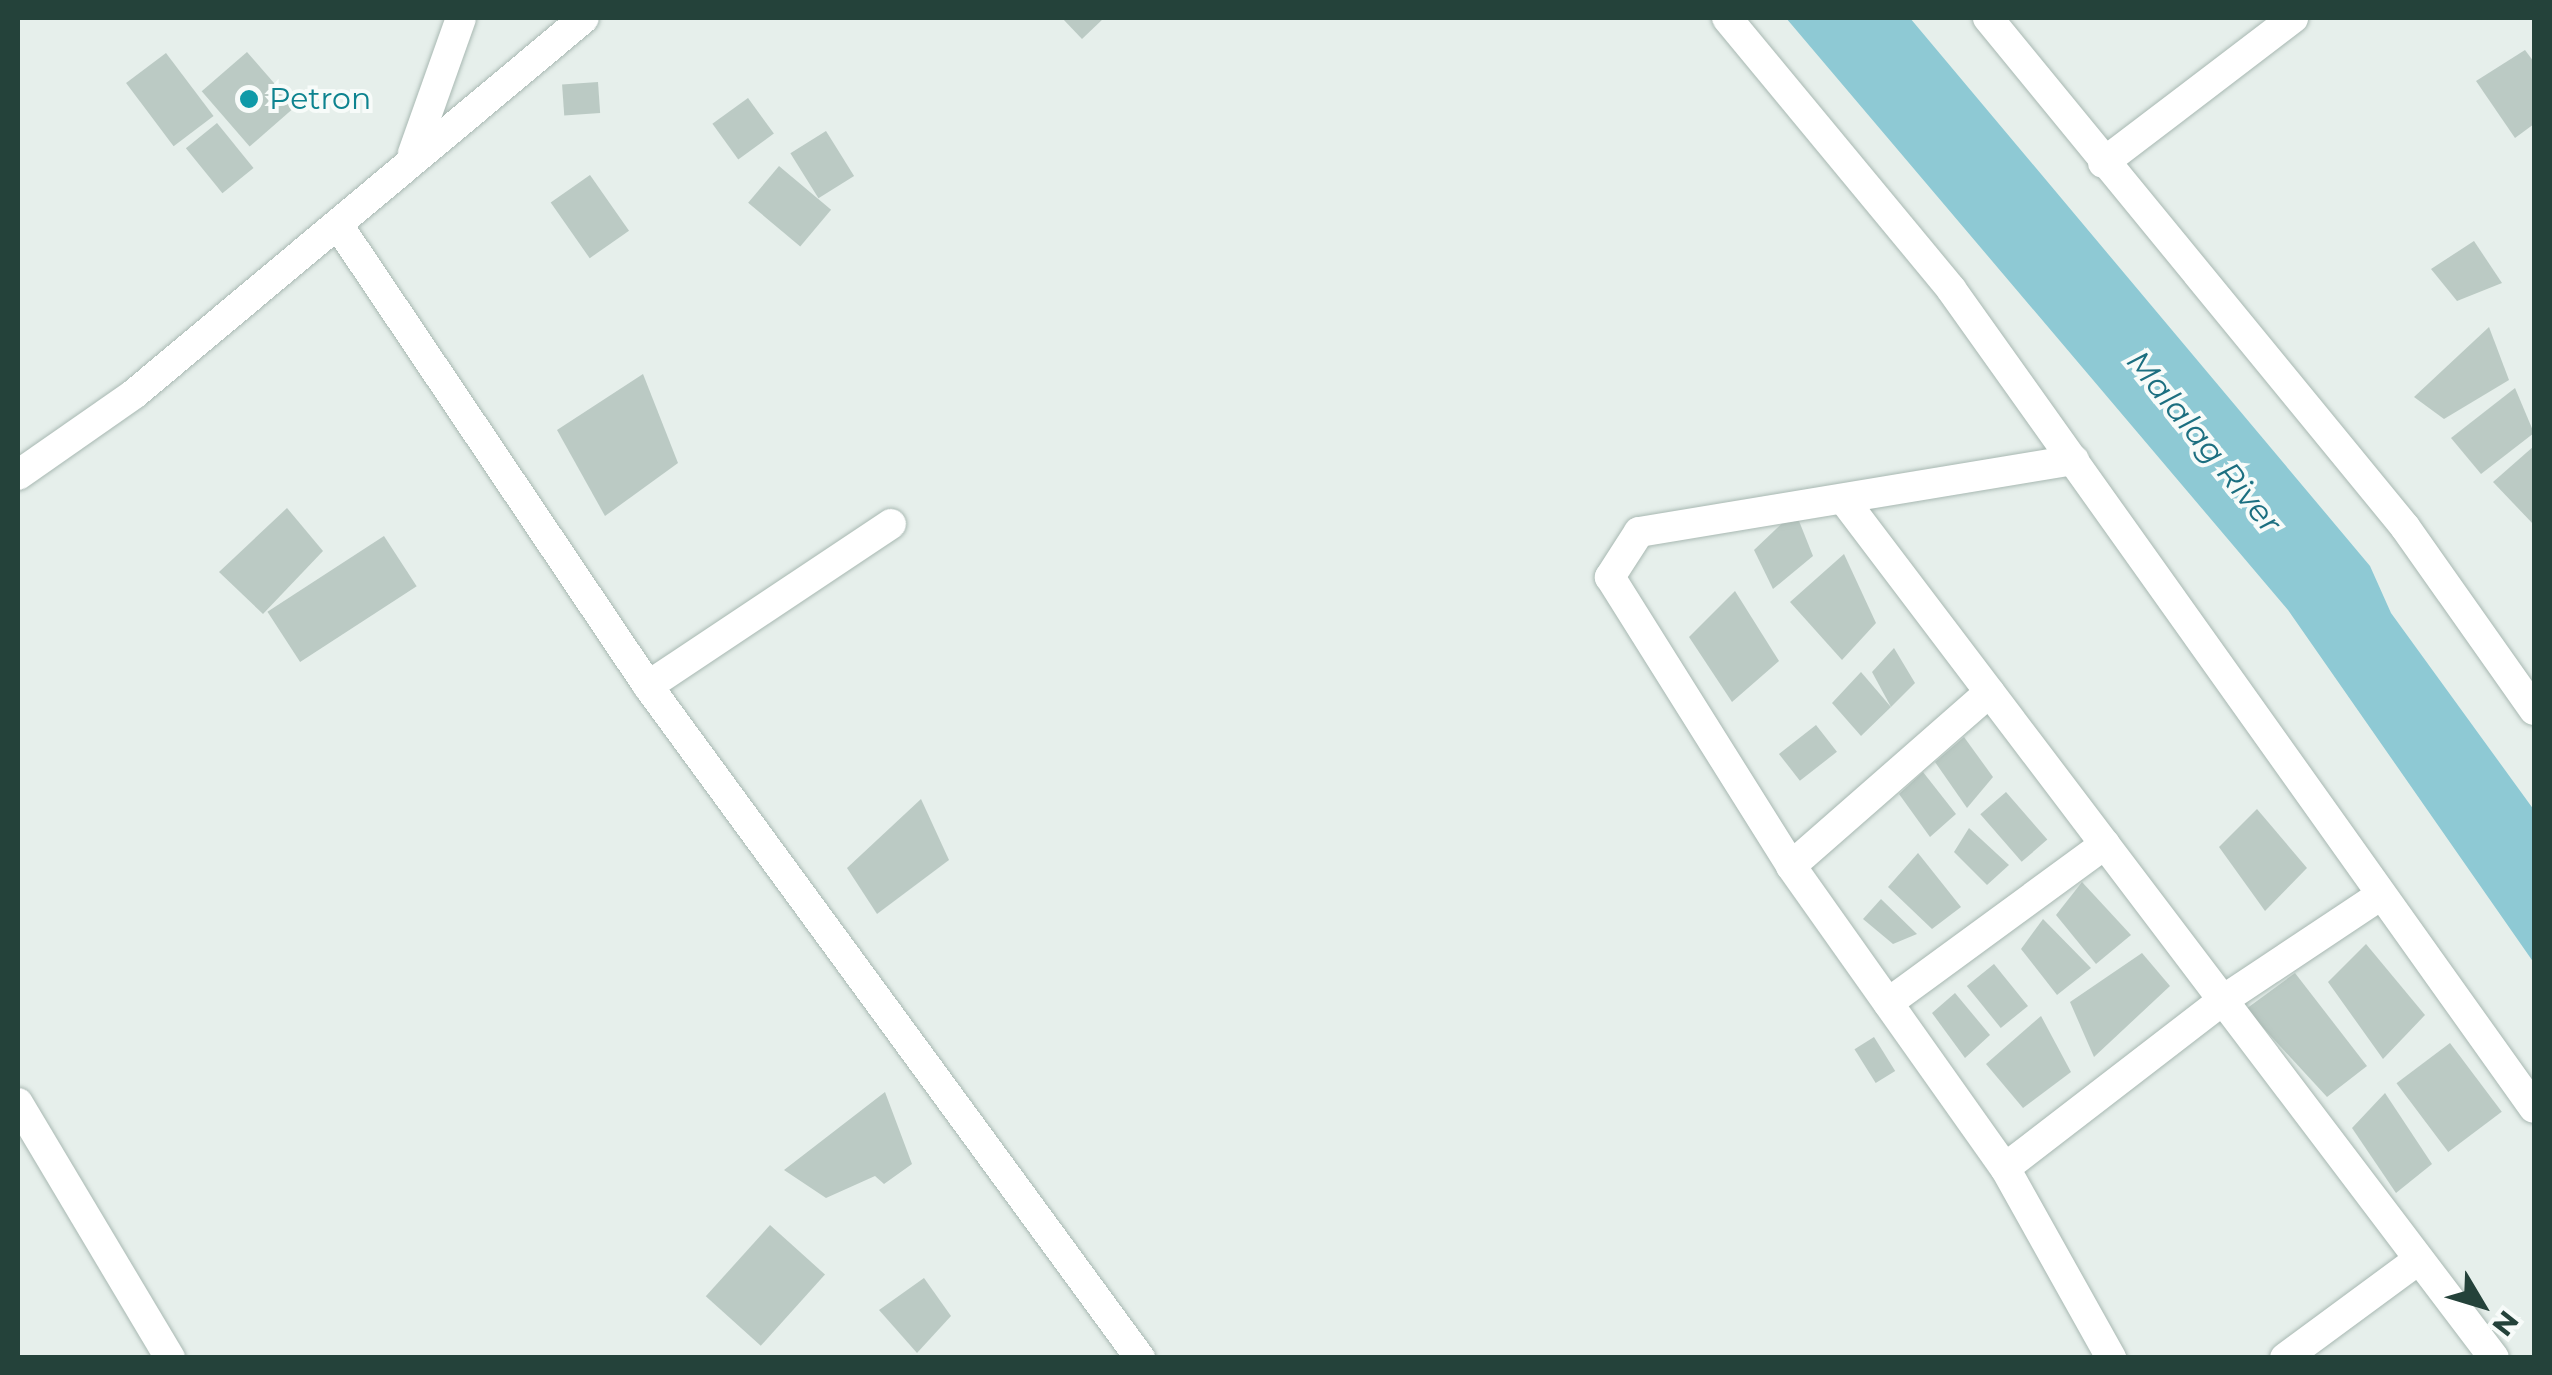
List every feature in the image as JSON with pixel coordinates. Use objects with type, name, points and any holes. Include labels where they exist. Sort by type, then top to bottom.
[{"type":"street","points":[[413,153],[461,18]]},
{"type":"street","points":[[18,475],[134,394],[338,225],[413,153],[584,18]]},
{"type":"street","points":[[1727,18],[1951,289],[2378,897],[2534,1108]]},
{"type":"street","points":[[1988,18],[2102,163],[2306,402],[2534,710]]},
{"type":"street","points":[[2102,163],[2294,18]]},
{"type":"street","points":[[338,225],[648,686],[1133,1355]]},
{"type":"street","points":[[2074,460],[1639,532],[1613,558],[1610,577],[1791,866],[2005,1168],[2111,1358]]},
{"type":"street","points":[[1844,500],[2494,1358]]},
{"type":"street","points":[[648,686],[891,524]]},
{"type":"street","points":[[1791,866],[1990,692]]},
{"type":"street","points":[[1888,1003],[2105,844]]},
{"type":"street","points":[[2005,1168],[2223,1000],[2378,897]]},
{"type":"street","points":[[18,1103],[170,1358]]},
{"type":"street","points":[[2285,1358],[2418,1260]]},
{"type":"water","name":"Malalag River","points":[[1786,18],[1910,18],[2370,566],[2391,613],[2534,810],[2534,963],[2288,610]]},
{"type":"building","points":[[1062,18],[1104,18],[1082,39]]},
{"type":"building","points":[[2525,50],[2534,62],[2534,124],[2515,138],[2476,81]]},
{"type":"building","name":"Petron","points":[[247,52],[295,107],[250,146],[202,91]]},
{"type":"building","points":[[166,53],[214,116],[174,146],[126,83]]},
{"type":"building","points":[[598,82],[600,113],[564,115],[562,85]]},
{"type":"building","points":[[748,98],[774,134],[738,159],[712,124]]},
{"type":"building","points":[[217,123],[254,168],[222,193],[186,148]]},
{"type":"building","points":[[826,131],[854,176],[818,198],[790,153]]},
{"type":"building","points":[[779,166],[831,210],[800,246],[748,203]]},
{"type":"building","points":[[590,175],[629,231],[590,258],[551,203]]},
{"type":"building","points":[[2474,241],[2502,283],[2457,301],[2431,269]]},
{"type":"building","points":[[2489,327],[2509,380],[2444,419],[2414,397]]},
{"type":"building","points":[[643,374],[678,463],[605,516],[557,430]]},
{"type":"building","points":[[2515,388],[2534,433],[2481,474],[2451,438]]},
{"type":"building","points":[[2534,446],[2534,525],[2493,482]]},
{"type":"building","points":[[287,508],[323,551],[263,614],[219,572]]},
{"type":"building","points":[[1795,511],[1813,556],[1773,589],[1754,550]]},
{"type":"building","points":[[384,536],[417,586],[300,662],[267,612]]},
{"type":"building","points":[[1844,554],[1876,623],[1842,660],[1790,602]]},
{"type":"building","points":[[1735,591],[1779,661],[1732,702],[1689,637]]},
{"type":"building","points":[[1894,648],[1915,683],[1891,707],[1872,672]]},
{"type":"building","points":[[1861,672],[1891,707],[1861,736],[1832,703]]},
{"type":"building","points":[[1816,725],[1837,752],[1800,781],[1779,754]]},
{"type":"building","points":[[1964,737],[1993,777],[1967,808],[1935,762]]},
{"type":"building","points":[[1923,772],[1956,814],[1930,837],[1899,794]]},
{"type":"building","points":[[2006,792],[2047,840],[2022,862],[1980,814]]},
{"type":"building","points":[[921,799],[949,860],[877,914],[847,868]]},
{"type":"building","points":[[2257,809],[2307,868],[2265,911],[2219,847]]},
{"type":"building","points":[[1969,828],[2009,865],[1987,885],[1954,852]]},
{"type":"building","points":[[1918,853],[1961,907],[1932,929],[1888,887]]},
{"type":"building","points":[[2082,882],[2131,935],[2096,964],[2056,915]]},
{"type":"building","points":[[1881,899],[1917,934],[1893,944],[1863,919]]},
{"type":"building","points":[[2043,919],[2091,968],[2057,995],[2021,949]]},
{"type":"building","points":[[2366,944],[2425,1015],[2383,1059],[2328,982]]},
{"type":"building","points":[[2142,953],[2170,986],[2094,1057],[2070,1002]]},
{"type":"building","points":[[1994,964],[2028,1006],[2001,1028],[1967,986]]},
{"type":"building","points":[[2295,973],[2367,1066],[2327,1097],[2246,1009]]},
{"type":"building","points":[[1955,993],[1990,1035],[1965,1058],[1932,1013]]},
{"type":"building","points":[[2041,1016],[2071,1072],[2023,1108],[1986,1064]]},
{"type":"building","points":[[1874,1037],[1895,1071],[1876,1083],[1854,1049]]},
{"type":"building","points":[[2450,1043],[2502,1112],[2448,1152],[2396,1083]]},
{"type":"building","points":[[885,1092],[912,1164],[884,1184],[875,1176],[826,1198],[784,1170]]},
{"type":"building","points":[[2385,1093],[2432,1164],[2396,1193],[2352,1128]]},
{"type":"building","points":[[770,1225],[825,1275],[761,1346],[706,1296]]},
{"type":"building","points":[[924,1278],[951,1316],[917,1353],[879,1310]]},
{"type":"place","name":"Petron","points":[[249,99]]}]
